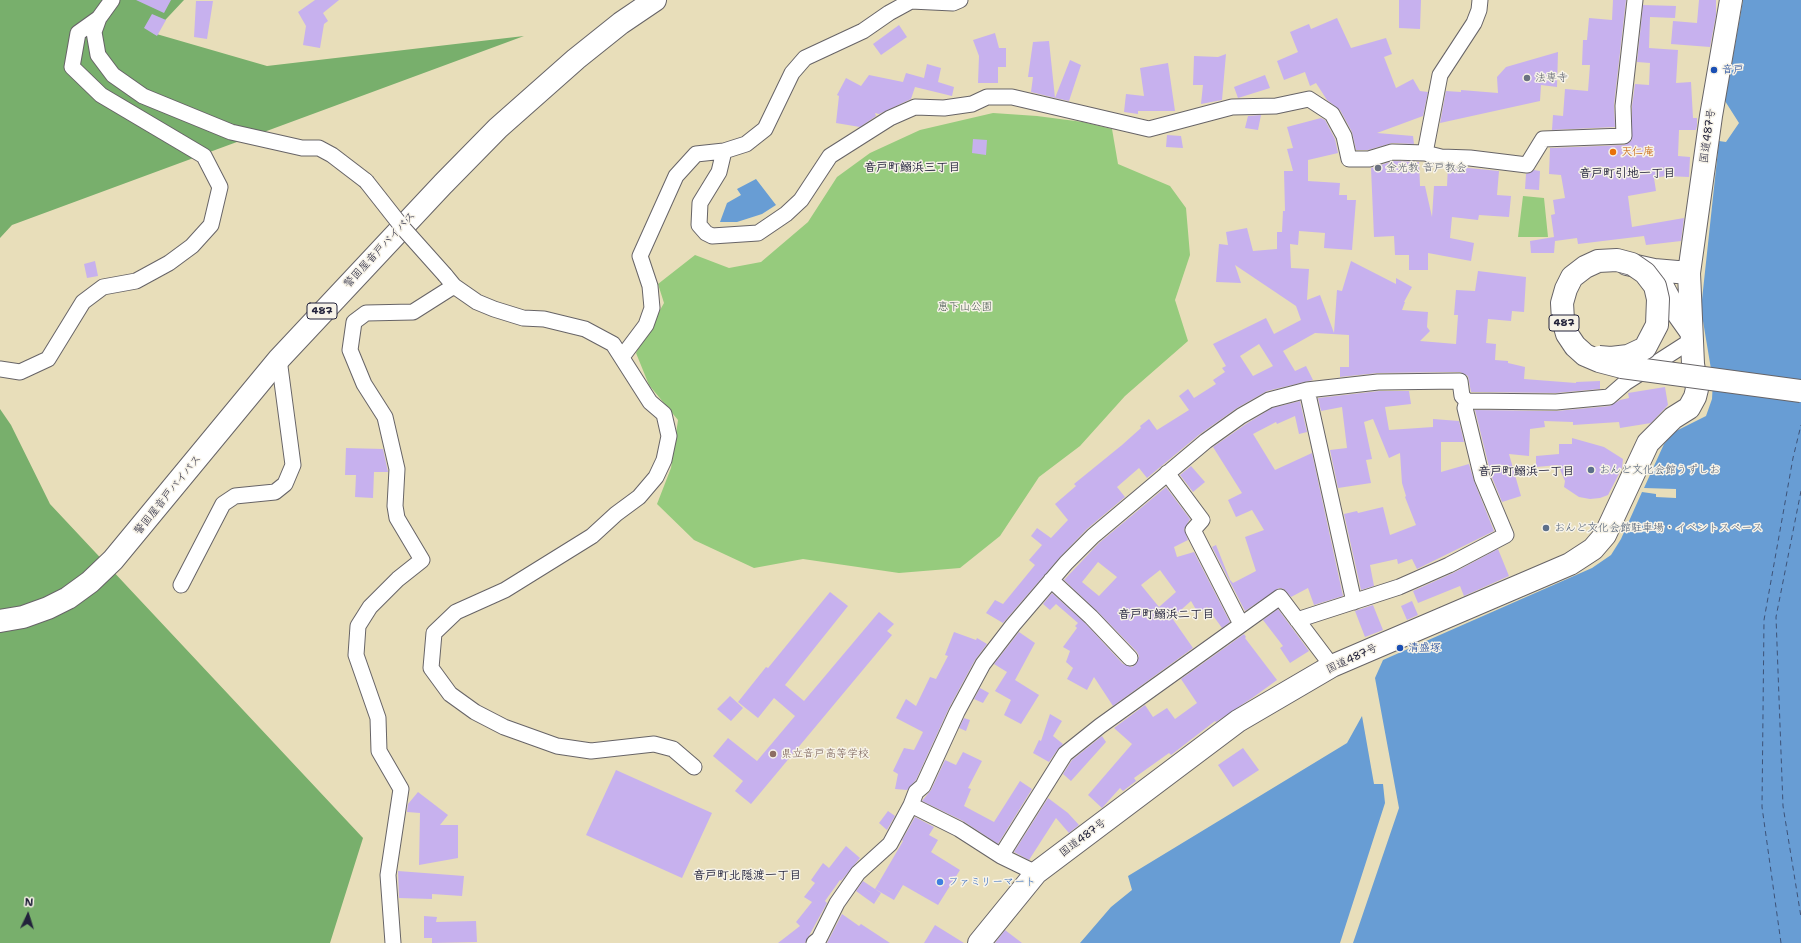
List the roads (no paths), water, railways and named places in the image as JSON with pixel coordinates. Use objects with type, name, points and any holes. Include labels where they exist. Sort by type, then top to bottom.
[{"type":"highway","name":"警固屋音戸バイパス","points":[[0,621],[23,617],[48,608],[68,598],[102,571],[131,539],[279,359],[377,252],[498,128],[576,59],[622,23],[655,0]]},
{"type":"highway","name":"国道487号","points":[[979,943],[1036,873],[1238,721],[1332,666],[1570,564],[1593,549],[1604,536],[1648,443],[1672,418],[1689,408],[1695,397],[1697,388],[1691,336],[1689,273],[1711,116],[1731,0]]},
{"type":"highway","name":"487","points":[[1689,273],[1654,270],[1619,263],[1599,264],[1574,280],[1569,289],[1565,305],[1571,332],[1578,344],[1588,352],[1599,357],[1611,358],[1628,356],[1645,348],[1657,325],[1658,299],[1655,286],[1645,273],[1632,264],[1617,260],[1598,261],[1584,267],[1572,277],[1566,289],[1562,304],[1563,320],[1567,334],[1575,346],[1585,355],[1599,361],[1622,367],[1801,391]]},
{"type":"highway","points":[[1654,270],[1691,336]]},
{"type":"street","points":[[112,0],[99,18],[94,32],[98,55],[113,74],[143,96],[231,132],[302,148],[318,148],[332,155],[366,181],[403,228],[450,280],[477,302],[524,318],[544,319],[585,328],[613,344],[650,402],[664,414],[669,436],[664,460],[656,477],[639,497],[616,514],[592,536],[506,590],[456,612],[434,633],[431,668],[450,694],[490,721],[510,729],[557,746],[591,751],[654,744],[673,749],[694,767]]},
{"type":"street","points":[[622,357],[646,324],[652,308],[650,286],[640,256],[676,176],[696,154],[724,151],[746,144],[765,129],[792,73],[805,58],[863,31],[889,13],[911,1],[953,3],[960,0]]},
{"type":"street","points":[[1425,153],[1440,75],[1474,23],[1479,10],[1480,0]]},
{"type":"street","points":[[724,151],[719,172],[700,203],[699,225],[706,233],[712,236],[758,233],[786,214],[801,200],[830,156],[890,118],[915,107],[944,108],[972,104],[987,97],[1012,98],[1149,129],[1232,107],[1276,106],[1309,98],[1332,114],[1344,136],[1349,159],[1369,159],[1392,152],[1425,153],[1441,157],[1476,158],[1527,165],[1543,139],[1624,136],[1623,106],[1635,0]]},
{"type":"street","points":[[0,369],[20,372],[48,359],[83,302],[102,288],[136,281],[169,263],[192,246],[211,225],[220,187],[204,156],[101,95],[72,68],[78,33],[99,18]]},
{"type":"street","points":[[393,943],[388,875],[401,789],[379,750],[378,718],[356,655],[358,626],[370,607],[398,579],[422,560],[397,518],[395,506],[397,469],[385,417],[364,384],[350,350],[354,322],[366,313],[412,312],[450,280]]},
{"type":"street","points":[[814,943],[819,939],[837,903],[858,873],[890,844],[911,806],[916,792],[923,786],[957,712],[983,664],[1051,580],[1093,536],[1206,441],[1241,416],[1269,400],[1307,390],[1378,382],[1460,381],[1462,396],[1467,401],[1556,402],[1608,397],[1691,336]]},
{"type":"street","points":[[181,586],[223,504],[235,496],[275,492],[285,484],[292,465],[279,359]]},
{"type":"street","points":[[1307,390],[1354,602]]},
{"type":"street","points":[[1297,620],[1406,584],[1449,565],[1506,535],[1482,478],[1465,408],[1467,401]]},
{"type":"street","points":[[1168,473],[1202,520],[1193,530],[1241,624]]},
{"type":"street","points":[[1051,580],[1091,617],[1130,658]]},
{"type":"street","points":[[1001,856],[1065,754],[1100,726],[1280,597],[1332,666]]},
{"type":"street","points":[[911,806],[959,829],[1001,856],[1036,873]]},
{"type":"water","points":[[1743,0],[1801,0],[1801,943],[1353,943],[1399,808],[1375,678],[1383,660],[1592,568],[1611,555],[1621,539],[1642,492],[1656,494],[1656,497],[1676,498],[1676,489],[1644,488],[1664,444],[1674,432],[1706,416],[1712,399],[1713,381],[1701,309],[1719,141],[1726,142],[1739,123],[1725,101]]},
{"type":"water","points":[[756,179],[776,205],[762,214],[737,222],[720,222],[727,203],[741,195],[737,189]]},
{"type":"water","points":[[1362,716],[1374,784],[1383,784],[1385,803],[1340,943],[1080,943],[1111,907],[1132,890],[1128,876],[1347,743]]},
{"type":"place","name":"音戸","points":[[1714,70]]},
{"type":"place","name":"法専寺","points":[[1527,78]]},
{"type":"place","name":"天仁庵","points":[[1613,152]]},
{"type":"place","name":"金光教 音戸教会","points":[[1378,168]]},
{"type":"place","name":"おんど文化会館うずしお","points":[[1591,470]]},
{"type":"place","name":"おんど文化会館駐車場・イベントスペース","points":[[1546,528]]},
{"type":"place","name":"清盛塚","points":[[1400,648]]},
{"type":"place","name":"県立音戸高等学校","points":[[773,754]]},
{"type":"place","name":"ファミリーマート","points":[[940,882]]},
{"type":"district","name":"音戸町鰯浜三丁目","points":[[912,168]]},
{"type":"district","name":"音戸町引地一丁目","points":[[1627,174]]},
{"type":"district","name":"音戸町鰯浜一丁目","points":[[1526,472]]},
{"type":"district","name":"音戸町鰯浜二丁目","points":[[1166,615]]},
{"type":"district","name":"音戸町北隠渡一丁目","points":[[747,876]]},
{"type":"park label","name":"恵下山公園","points":[[965,307]]}]
